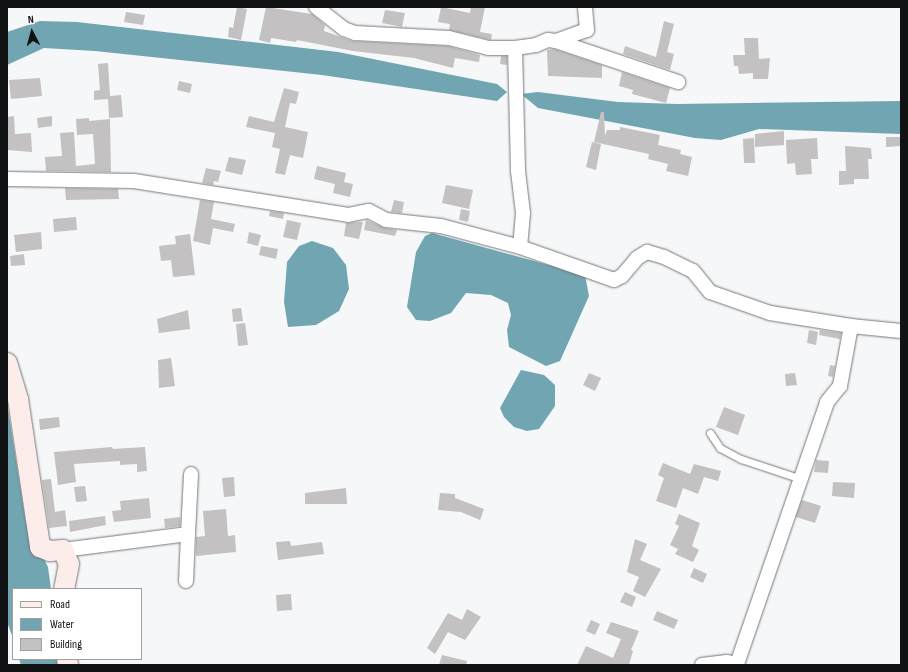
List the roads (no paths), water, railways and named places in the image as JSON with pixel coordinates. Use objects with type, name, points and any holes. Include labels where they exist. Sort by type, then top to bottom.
[{"type":"street","points":[[316,7],[344,29],[355,33],[418,35],[449,38],[489,48],[515,48],[536,45],[548,40],[556,41],[678,82]]},
{"type":"street","points":[[556,41],[587,30],[585,7]]},
{"type":"street","points":[[515,48],[518,171],[523,214],[520,247]]},
{"type":"street","points":[[7,179],[134,181],[348,215],[369,211],[386,220],[441,226],[520,247],[614,280],[622,276],[637,258],[647,252],[664,257],[693,272],[710,292],[770,313],[852,326],[901,331]]},
{"type":"street","points":[[702,665],[727,662],[737,664],[798,478],[826,402],[840,386],[852,326]]},
{"type":"street","points":[[7,363],[18,399],[40,547],[50,551],[63,550],[188,534]]},
{"type":"street","points":[[186,581],[191,474]]},
{"type":"street","points":[[63,550],[69,564],[64,588]]},
{"type":"lane","points":[[710,433],[720,448],[741,459],[798,478]]},
{"type":"water","points":[[40,21],[77,22],[338,52],[497,84],[507,92],[497,101],[322,75],[95,51],[44,48],[7,65],[7,32]]},
{"type":"water","points":[[538,92],[618,102],[677,104],[901,101],[901,134],[759,129],[721,140],[695,138],[538,108],[521,94]]},
{"type":"water","points":[[432,233],[585,275],[589,296],[560,361],[546,366],[509,347],[507,330],[511,315],[508,303],[491,295],[466,293],[451,313],[430,321],[416,320],[407,307],[416,252],[425,236]]},
{"type":"water","points":[[312,241],[333,248],[346,265],[349,289],[339,311],[316,325],[288,327],[284,302],[287,262],[299,246]]},
{"type":"water","points":[[521,370],[544,375],[555,385],[555,406],[539,429],[527,431],[514,427],[504,417],[500,408]]},
{"type":"water","points":[[7,403],[26,523],[48,567],[51,588],[12,588],[12,635],[7,622]]},
{"type":"water","points":[[19,660],[60,660],[60,665],[21,665]]}]
